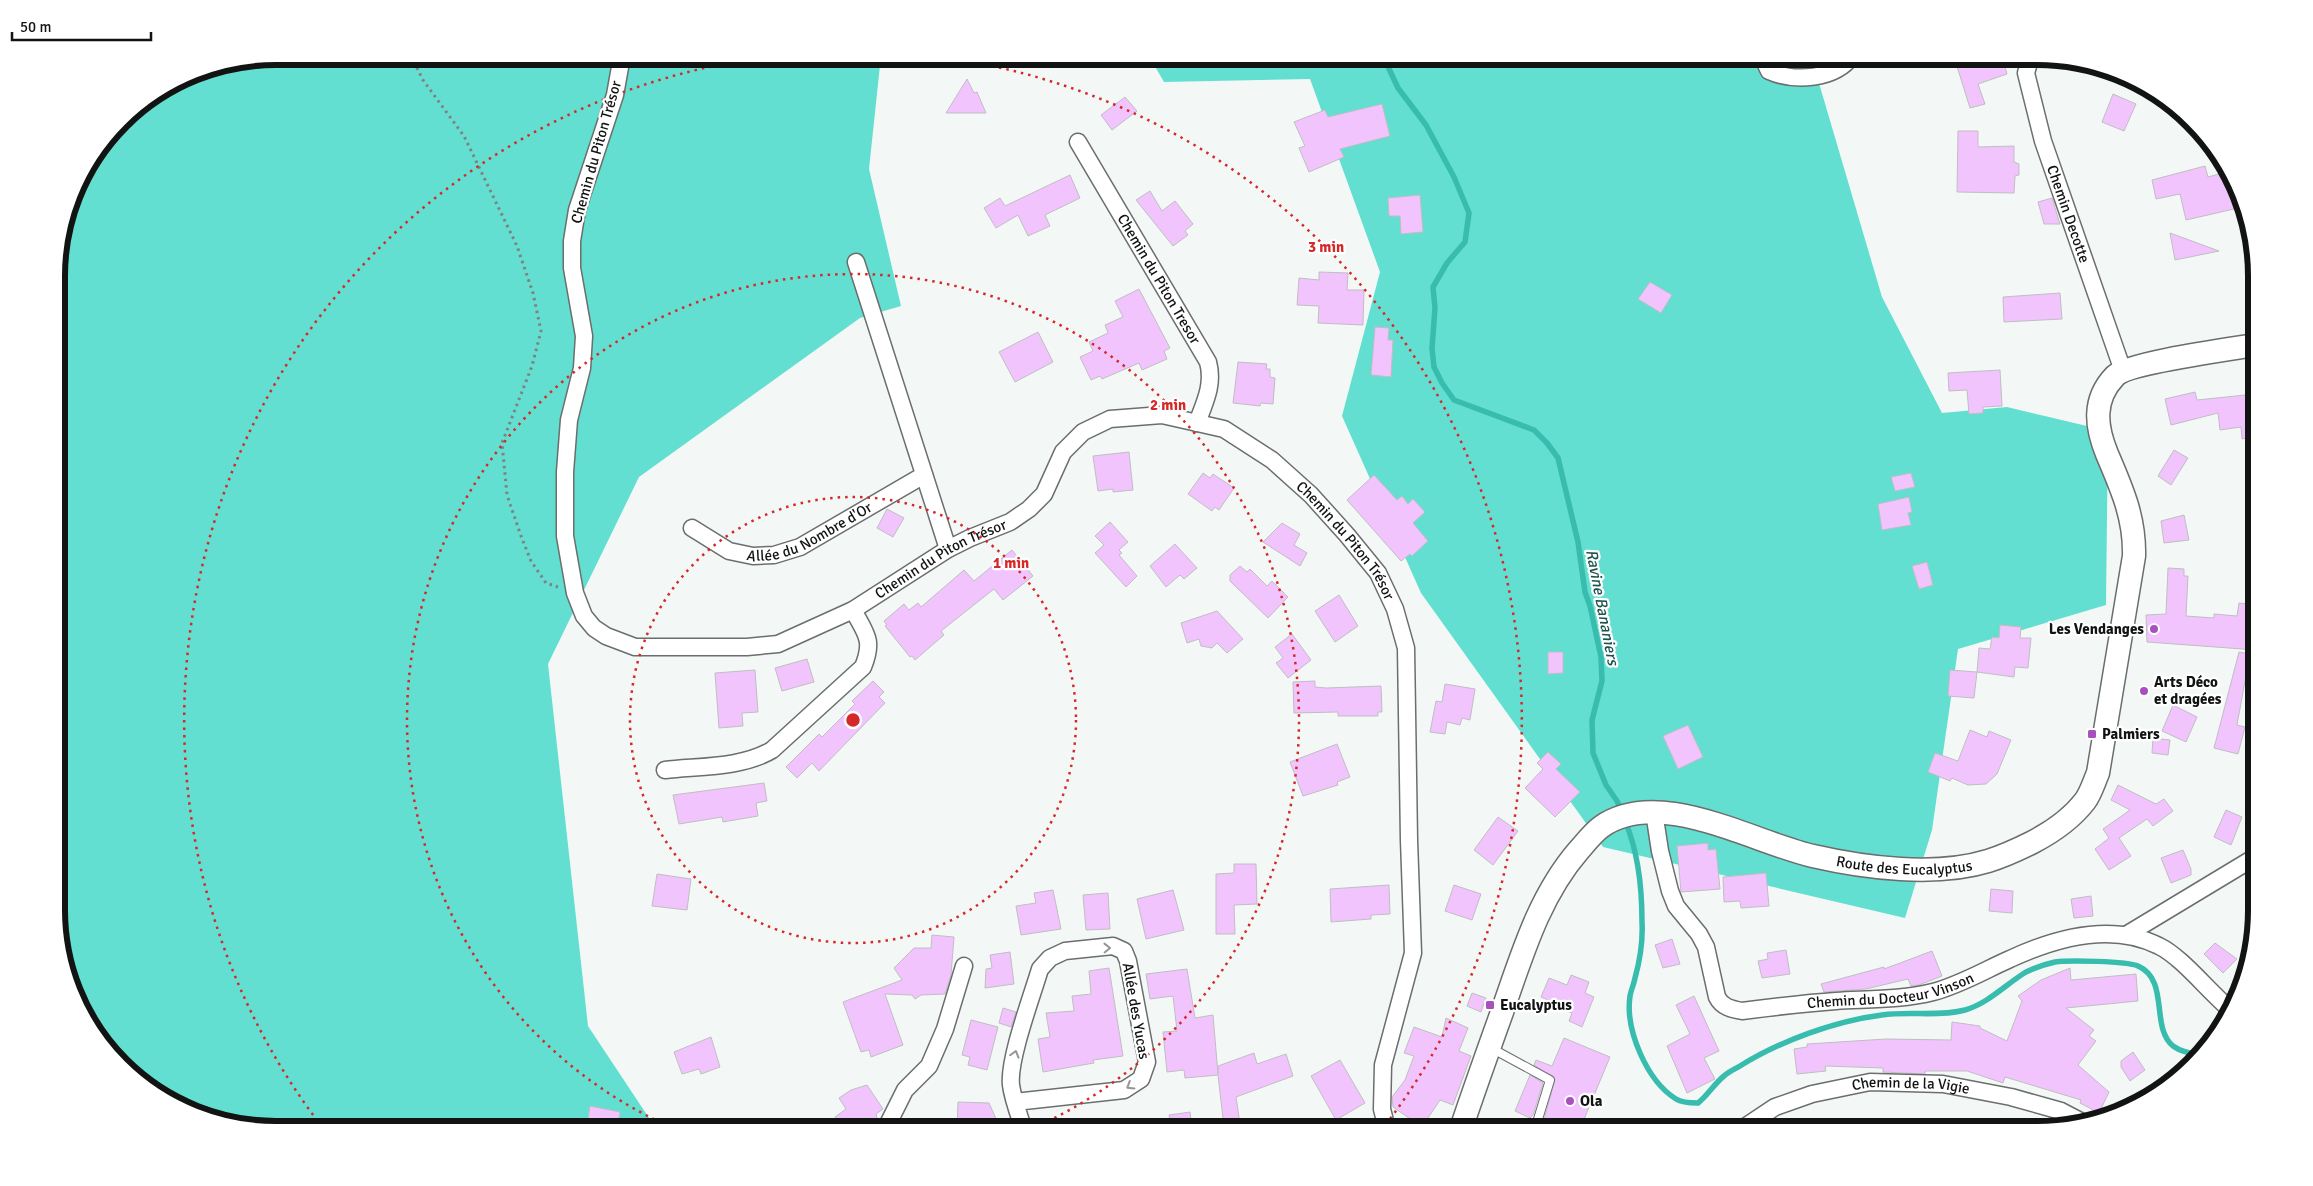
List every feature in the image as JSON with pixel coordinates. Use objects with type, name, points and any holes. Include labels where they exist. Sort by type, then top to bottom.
[{"type":"main road","points":[[2123,371],[2136,366],[2248,346]]},
{"type":"main road","name":"Route des Eucalyptus","points":[[1466,1121],[1532,925],[1562,870],[1599,828],[1612,820],[1647,812],[1686,815],[1812,856],[1868,865],[1904,868],[1955,868],[1987,861],[2016,851],[2044,837],[2066,821],[2086,800],[2098,773],[2134,556],[2135,537],[2132,518],[2106,452],[2097,418],[2102,396],[2115,376],[2123,371]]},
{"type":"street","name":"Chemin du Piton Trésor","points":[[620,65],[615,95],[577,210],[572,241],[572,268],[584,336],[582,368],[569,420],[565,472],[565,536],[575,593],[584,616],[594,628],[606,636],[635,647],[778,644],[853,610],[948,550],[970,538],[1010,522],[1029,509],[1044,494],[1064,452],[1083,432],[1110,419],[1162,415],[1224,428],[1272,460],[1311,495],[1378,573],[1396,609],[1406,648],[1413,953],[1383,1065],[1382,1109],[1385,1121]]},
{"type":"street","points":[[1766,65],[1769,71],[1783,76],[1807,76],[1830,73],[1843,65]]},
{"type":"street","name":"Chemin Decotte","points":[[2028,65],[2026,73],[2043,141],[2123,371]]},
{"type":"street","name":"Chemin du Piton Tresor","points":[[1078,142],[1208,362],[1211,373],[1210,388],[1197,423]]},
{"type":"street","points":[[856,262],[948,550]]},
{"type":"street","name":"Allée du Nombre d'Or","points":[[692,528],[729,551],[753,556],[774,555],[800,547],[924,475]]},
{"type":"street","points":[[665,770],[746,761],[760,757],[772,750],[863,667],[869,652],[868,638],[853,610]]},
{"type":"street","name":"Chemin du Docteur Vinson","points":[[1647,812],[1676,906],[1698,934],[1706,948],[1716,997],[1720,1004],[1729,1008],[1742,1011],[1834,1001],[1919,995],[1956,984],[2036,948],[2094,934],[2114,932],[2158,945],[2172,954],[2212,995],[2225,1005]]},
{"type":"street","points":[[2126,935],[2248,861]]},
{"type":"street","name":"Allée des Yucas","points":[[1015,1102],[1124,1090],[1141,1079],[1148,1062],[1128,961],[1124,951],[1113,946],[1065,951],[1050,958],[1040,970],[1012,1063],[1011,1084],[1015,1102],[1021,1121]]},
{"type":"street","points":[[890,1121],[905,1090],[929,1066],[945,1029],[964,966]]},
{"type":"street","name":"Chemin de la Vigie","points":[[1754,1121],[1775,1107],[1812,1094],[1870,1082],[1943,1084],[2011,1097],[2061,1111],[2074,1118]]},
{"type":"lane","points":[[1490,1047],[1550,1080],[1537,1121]]},
{"type":"path","points":[[416,65],[423,80],[464,136],[517,246],[533,293],[541,331],[532,366],[502,443],[507,495],[524,545],[531,561],[541,576],[546,583],[575,593]]},
{"type":"green space","points":[[262,65],[880,65],[869,169],[901,306],[860,318],[639,477],[548,664],[588,1026],[651,1121],[262,1121],[208,1110],[171,1093],[159,1085],[137,1069],[117,1049],[93,1015],[81,991],[72,964],[65,924],[65,262],[76,208],[93,171],[101,159],[117,137],[137,117],[171,93],[195,81],[222,72]]},
{"type":"green space","points":[[1154,65],[1814,65],[1882,297],[1942,413],[2007,407],[2108,431],[2106,605],[1958,649],[1932,830],[1905,918],[1603,847],[1421,593],[1342,416],[1380,272],[1310,79],[1164,82]]},
{"type":"building","points":[[1957,65],[2004,65],[2007,74],[1978,84],[1985,104],[1970,108]]},
{"type":"building","points":[[967,79],[974,93],[977,92],[986,113],[946,113]]},
{"type":"building","points":[[2113,94],[2136,104],[2124,131],[2102,122]]},
{"type":"building","points":[[1125,97],[1137,111],[1112,130],[1101,115]]},
{"type":"building","points":[[1382,104],[1390,136],[1340,149],[1344,157],[1309,172],[1299,148],[1305,146],[1294,122],[1325,110],[1328,117]]},
{"type":"building","points":[[1958,131],[1978,131],[1978,147],[2014,146],[2014,162],[2019,164],[2019,175],[2015,176],[2014,193],[1957,192]]},
{"type":"building","points":[[2205,166],[2208,177],[2221,173],[2230,191],[2234,209],[2186,220],[2180,194],[2156,199],[2152,180]]},
{"type":"building","points":[[1070,175],[1080,198],[1045,215],[1050,226],[1028,236],[1018,215],[996,228],[984,208],[1000,198],[1005,206]]},
{"type":"building","points":[[1150,191],[1162,211],[1175,201],[1193,224],[1185,231],[1188,235],[1173,246],[1136,200]]},
{"type":"building","points":[[1420,195],[1423,232],[1401,234],[1400,216],[1389,216],[1388,198]]},
{"type":"building","points":[[2052,198],[2060,224],[2044,224],[2038,202]]},
{"type":"building","points":[[2170,233],[2219,251],[2175,260]]},
{"type":"building","points":[[1319,272],[1348,273],[1347,290],[1364,290],[1363,325],[1318,323],[1319,306],[1297,305],[1299,278],[1319,280]]},
{"type":"building","points":[[1650,282],[1672,295],[1661,313],[1638,299]]},
{"type":"building","points":[[1139,289],[1170,348],[1164,351],[1167,359],[1142,370],[1139,363],[1102,379],[1100,376],[1091,380],[1080,357],[1093,351],[1089,342],[1108,333],[1105,325],[1123,317],[1115,301]]},
{"type":"building","points":[[2060,293],[2062,319],[2004,322],[2003,297]]},
{"type":"building","points":[[1375,327],[1389,328],[1388,340],[1393,340],[1391,377],[1371,375]]},
{"type":"building","points":[[1038,332],[1053,362],[1015,382],[999,352]]},
{"type":"building","points":[[1238,362],[1267,364],[1266,369],[1270,369],[1270,377],[1275,378],[1273,404],[1261,403],[1260,406],[1233,403]]},
{"type":"building","points":[[2000,370],[2002,406],[1983,407],[1983,413],[1969,414],[1967,390],[1949,391],[1948,373]]},
{"type":"building","points":[[2195,392],[2197,400],[2248,395],[2248,438],[2242,439],[2241,427],[2220,430],[2218,413],[2171,425],[2165,399]]},
{"type":"building","points":[[2174,450],[2188,458],[2171,485],[2158,476]]},
{"type":"building","points":[[1129,452],[1133,490],[1113,492],[1113,489],[1098,491],[1093,456]]},
{"type":"building","points":[[1203,473],[1210,478],[1213,474],[1234,488],[1219,510],[1215,507],[1212,511],[1188,494]]},
{"type":"building","points":[[1911,473],[1915,487],[1895,491],[1891,477]]},
{"type":"building","points":[[1374,475],[1397,500],[1402,496],[1408,504],[1413,499],[1425,512],[1413,523],[1428,541],[1412,556],[1410,554],[1401,561],[1347,500]]},
{"type":"building","points":[[1909,497],[1912,512],[1908,513],[1911,525],[1882,530],[1878,504]]},
{"type":"building","points":[[887,509],[904,518],[893,537],[877,528]]},
{"type":"building","points":[[2184,515],[2189,540],[2164,543],[2161,521]]},
{"type":"building","points":[[1110,522],[1128,542],[1119,550],[1122,553],[1119,555],[1137,576],[1126,587],[1095,553],[1104,545],[1095,536]]},
{"type":"building","points":[[1282,523],[1300,534],[1294,545],[1307,553],[1300,566],[1263,542]]},
{"type":"building","points":[[1175,544],[1197,568],[1184,579],[1180,575],[1166,587],[1150,566]]},
{"type":"building","points":[[1012,550],[1033,576],[1003,600],[994,589],[941,631],[944,635],[915,660],[912,656],[910,657],[885,626],[887,625],[884,621],[904,604],[909,610],[918,603],[921,607],[964,570],[974,581]]},
{"type":"building","points":[[1927,562],[1933,585],[1919,589],[1912,566]]},
{"type":"building","points":[[1240,566],[1247,572],[1250,569],[1267,586],[1272,581],[1288,597],[1268,618],[1230,581],[1230,575]]},
{"type":"building","points":[[2168,568],[2184,569],[2184,576],[2188,576],[2186,616],[2214,618],[2214,614],[2237,616],[2239,603],[2248,604],[2248,649],[2147,642],[2146,615],[2166,614]]},
{"type":"building","points":[[1339,595],[1358,626],[1335,642],[1315,611]]},
{"type":"building","points":[[1217,611],[1243,639],[1227,653],[1217,643],[1212,648],[1201,646],[1199,639],[1187,643],[1181,623]]},
{"type":"building","points":[[2000,625],[2021,627],[2020,638],[2031,638],[2028,668],[2015,667],[2014,677],[1977,672],[1979,648],[1990,649],[1992,637],[1999,638]]},
{"type":"building","points":[[1292,634],[1311,660],[1288,678],[1276,663],[1283,658],[1275,647]]},
{"type":"building","points":[[1548,652],[1563,652],[1563,673],[1548,674]]},
{"type":"building","points":[[2239,652],[2248,654],[2248,665],[2237,725],[2245,727],[2238,754],[2214,748]]},
{"type":"building","points":[[807,659],[814,682],[782,691],[775,668]]},
{"type":"building","points":[[755,670],[758,712],[742,713],[743,726],[719,728],[715,673]]},
{"type":"building","points":[[1950,670],[1977,672],[1974,698],[1948,696]]},
{"type":"building","points":[[873,681],[884,692],[879,697],[885,703],[819,771],[812,763],[797,778],[786,767],[819,734],[822,737],[855,704],[852,701]]},
{"type":"building","points":[[1315,681],[1315,687],[1326,688],[1381,686],[1382,712],[1378,712],[1378,716],[1338,716],[1338,712],[1294,713],[1293,682]]},
{"type":"building","points":[[1445,684],[1475,689],[1470,720],[1462,718],[1460,725],[1447,722],[1445,734],[1430,732],[1436,701],[1442,702]]},
{"type":"building","points":[[2173,705],[2197,717],[2186,742],[2162,731]]},
{"type":"building","points":[[1688,725],[1703,757],[1678,769],[1663,736]]},
{"type":"building","points":[[1970,730],[1987,737],[1989,731],[2011,740],[1997,774],[1986,784],[1968,785],[1952,778],[1950,781],[1928,772],[1935,753],[1958,761]]},
{"type":"building","points":[[2153,738],[2170,740],[2168,755],[2152,753]]},
{"type":"building","points":[[1337,744],[1350,777],[1337,782],[1338,785],[1303,796],[1290,762]]},
{"type":"building","points":[[1548,752],[1561,764],[1556,769],[1580,792],[1555,817],[1525,788],[1543,769],[1537,763]]},
{"type":"building","points":[[764,783],[767,801],[756,803],[758,816],[723,822],[722,817],[679,824],[673,795]]},
{"type":"building","points":[[2118,785],[2156,804],[2164,799],[2173,811],[2153,826],[2147,819],[2119,838],[2131,856],[2109,870],[2095,849],[2109,838],[2103,829],[2130,810],[2111,800]]},
{"type":"building","points":[[2226,810],[2242,817],[2231,845],[2214,837]]},
{"type":"building","points":[[1498,817],[1518,831],[1493,865],[1474,850]]},
{"type":"building","points":[[1708,843],[1708,850],[1716,849],[1720,889],[1681,892],[1677,846]]},
{"type":"building","points":[[2183,850],[2191,869],[2191,875],[2171,883],[2161,858]]},
{"type":"building","points":[[1234,864],[1256,864],[1257,904],[1234,905],[1235,934],[1216,934],[1216,874],[1234,873]]},
{"type":"building","points":[[1766,873],[1769,906],[1741,908],[1740,901],[1724,902],[1723,877]]},
{"type":"building","points":[[657,874],[691,879],[687,910],[652,906]]},
{"type":"building","points":[[1389,885],[1390,914],[1371,915],[1371,919],[1331,922],[1330,889]]},
{"type":"building","points":[[1454,885],[1481,894],[1472,920],[1445,911]]},
{"type":"building","points":[[1991,889],[2013,891],[2012,913],[1989,911]]},
{"type":"building","points":[[1053,890],[1061,929],[1021,935],[1016,906],[1036,903],[1034,893]]},
{"type":"building","points":[[1173,890],[1184,930],[1146,939],[1137,899]]},
{"type":"building","points":[[1108,893],[1110,929],[1086,930],[1083,895]]},
{"type":"building","points":[[2091,896],[2093,916],[2074,918],[2071,899]]},
{"type":"building","points":[[932,935],[954,937],[951,975],[945,994],[921,995],[915,999],[912,995],[885,994],[903,1045],[871,1057],[869,1050],[861,1052],[843,1002],[902,980],[894,968],[914,948],[931,948]]},
{"type":"building","points":[[1672,939],[1680,964],[1663,968],[1655,945]]},
{"type":"building","points":[[2215,943],[2237,959],[2223,973],[2204,954]]},
{"type":"building","points":[[1786,950],[1790,974],[1762,978],[1758,961],[1768,959],[1767,953]]},
{"type":"building","points":[[1932,951],[1942,976],[1919,985],[1911,986],[1908,979],[1866,989],[1824,992],[1821,984],[1884,967],[1884,969]]},
{"type":"building","points":[[1010,952],[1014,984],[985,988],[986,969],[992,968],[990,955]]},
{"type":"building","points":[[1109,968],[1123,1056],[1093,1060],[1094,1063],[1043,1072],[1038,1039],[1050,1037],[1046,1013],[1074,1011],[1072,996],[1091,994],[1089,971]]},
{"type":"building","points":[[2070,968],[2071,980],[2136,974],[2138,1001],[2066,1008],[2094,1030],[2089,1036],[2096,1041],[2078,1065],[2109,1092],[2100,1112],[2097,1112],[2080,1103],[2081,1100],[2005,1077],[2003,1083],[1967,1071],[1925,1071],[1925,1074],[1883,1072],[1883,1068],[1825,1066],[1826,1071],[1797,1074],[1794,1049],[1807,1047],[1807,1044],[1886,1039],[1951,1040],[1952,1022],[1980,1026],[1980,1028],[2007,1041],[2022,1001],[2018,996],[2041,980]]},
{"type":"building","points":[[1187,969],[1195,1018],[1213,1015],[1218,1074],[1218,1066],[1254,1053],[1257,1064],[1286,1054],[1293,1076],[1236,1097],[1240,1121],[1223,1121],[1218,1075],[1185,1078],[1184,1070],[1167,1072],[1163,1032],[1177,1031],[1173,996],[1150,999],[1146,974]]},
{"type":"building","points":[[1571,975],[1589,982],[1585,993],[1594,997],[1582,1027],[1569,1021],[1572,1013],[1549,1004],[1550,1001],[1541,997],[1549,978],[1567,985]]},
{"type":"building","points":[[1472,993],[1486,998],[1481,1012],[1467,1006]]},
{"type":"building","points":[[1694,996],[1719,1051],[1704,1058],[1715,1079],[1687,1093],[1667,1046],[1690,1034],[1676,1005]]},
{"type":"building","points":[[1003,1008],[1016,1012],[1011,1027],[999,1023]]},
{"type":"building","points":[[1446,1018],[1468,1028],[1459,1051],[1471,1056],[1453,1105],[1440,1100],[1426,1121],[1413,1121],[1393,1107],[1392,1097],[1405,1080],[1414,1056],[1404,1053],[1414,1027],[1442,1037]]},
{"type":"building","points":[[971,1020],[998,1027],[987,1070],[968,1065],[970,1057],[962,1055]]},
{"type":"building","points":[[711,1037],[720,1067],[701,1074],[699,1069],[682,1074],[674,1052]]},
{"type":"building","points":[[1564,1038],[1610,1057],[1583,1121],[1544,1120],[1555,1079],[1534,1065],[1536,1060],[1552,1066]]},
{"type":"building","points":[[2133,1052],[2145,1070],[2130,1081],[2121,1067],[2121,1061]]},
{"type":"building","points":[[1340,1060],[1365,1103],[1336,1120],[1311,1076]]},
{"type":"building","points":[[1530,1075],[1543,1083],[1533,1115],[1530,1118],[1515,1111]]},
{"type":"building","points":[[867,1085],[883,1109],[876,1114],[878,1121],[838,1121],[835,1117],[846,1109],[839,1098],[851,1090]]},
{"type":"building","points":[[958,1102],[989,1103],[997,1121],[957,1121]]},
{"type":"building","points":[[590,1106],[620,1112],[618,1121],[588,1121]]},
{"type":"building","points":[[1190,1112],[1191,1121],[1170,1121],[1169,1115]]},
{"type":"waterway","name":"Ravine Bananiers","points":[[1387,65],[1398,88],[1426,125],[1454,177],[1469,213],[1465,242],[1447,263],[1433,287],[1435,308],[1432,348],[1434,367],[1454,400],[1534,430],[1558,458],[1578,542],[1585,592],[1590,606],[1601,657],[1602,681],[1592,720],[1593,753],[1606,785],[1622,812]]},
{"type":"waterway","name":"Ravine Bananiers","points":[[1625,821],[1636,857],[1642,909],[1641,950],[1630,996],[1631,1024],[1640,1054],[1647,1067],[1665,1091],[1678,1100],[1698,1103],[1720,1079],[1730,1072],[1772,1048],[1808,1033],[1846,1022],[1882,1015],[1944,1013],[1965,1010],[1982,1003],[2026,972],[2062,961],[2132,964],[2148,973],[2154,982],[2157,992],[2162,1027],[2166,1038],[2173,1046],[2192,1053]]},
{"type":"place","name":"Les Vendanges","points":[[2154,629]]},
{"type":"place","name":"Arts Déco et dragées","points":[[2144,691]]},
{"type":"place","name":"Palmiers","points":[[2092,734]]},
{"type":"place","name":"Eucalyptus","points":[[1490,1005]]},
{"type":"place","name":"Ola","points":[[1570,1101]]}]
